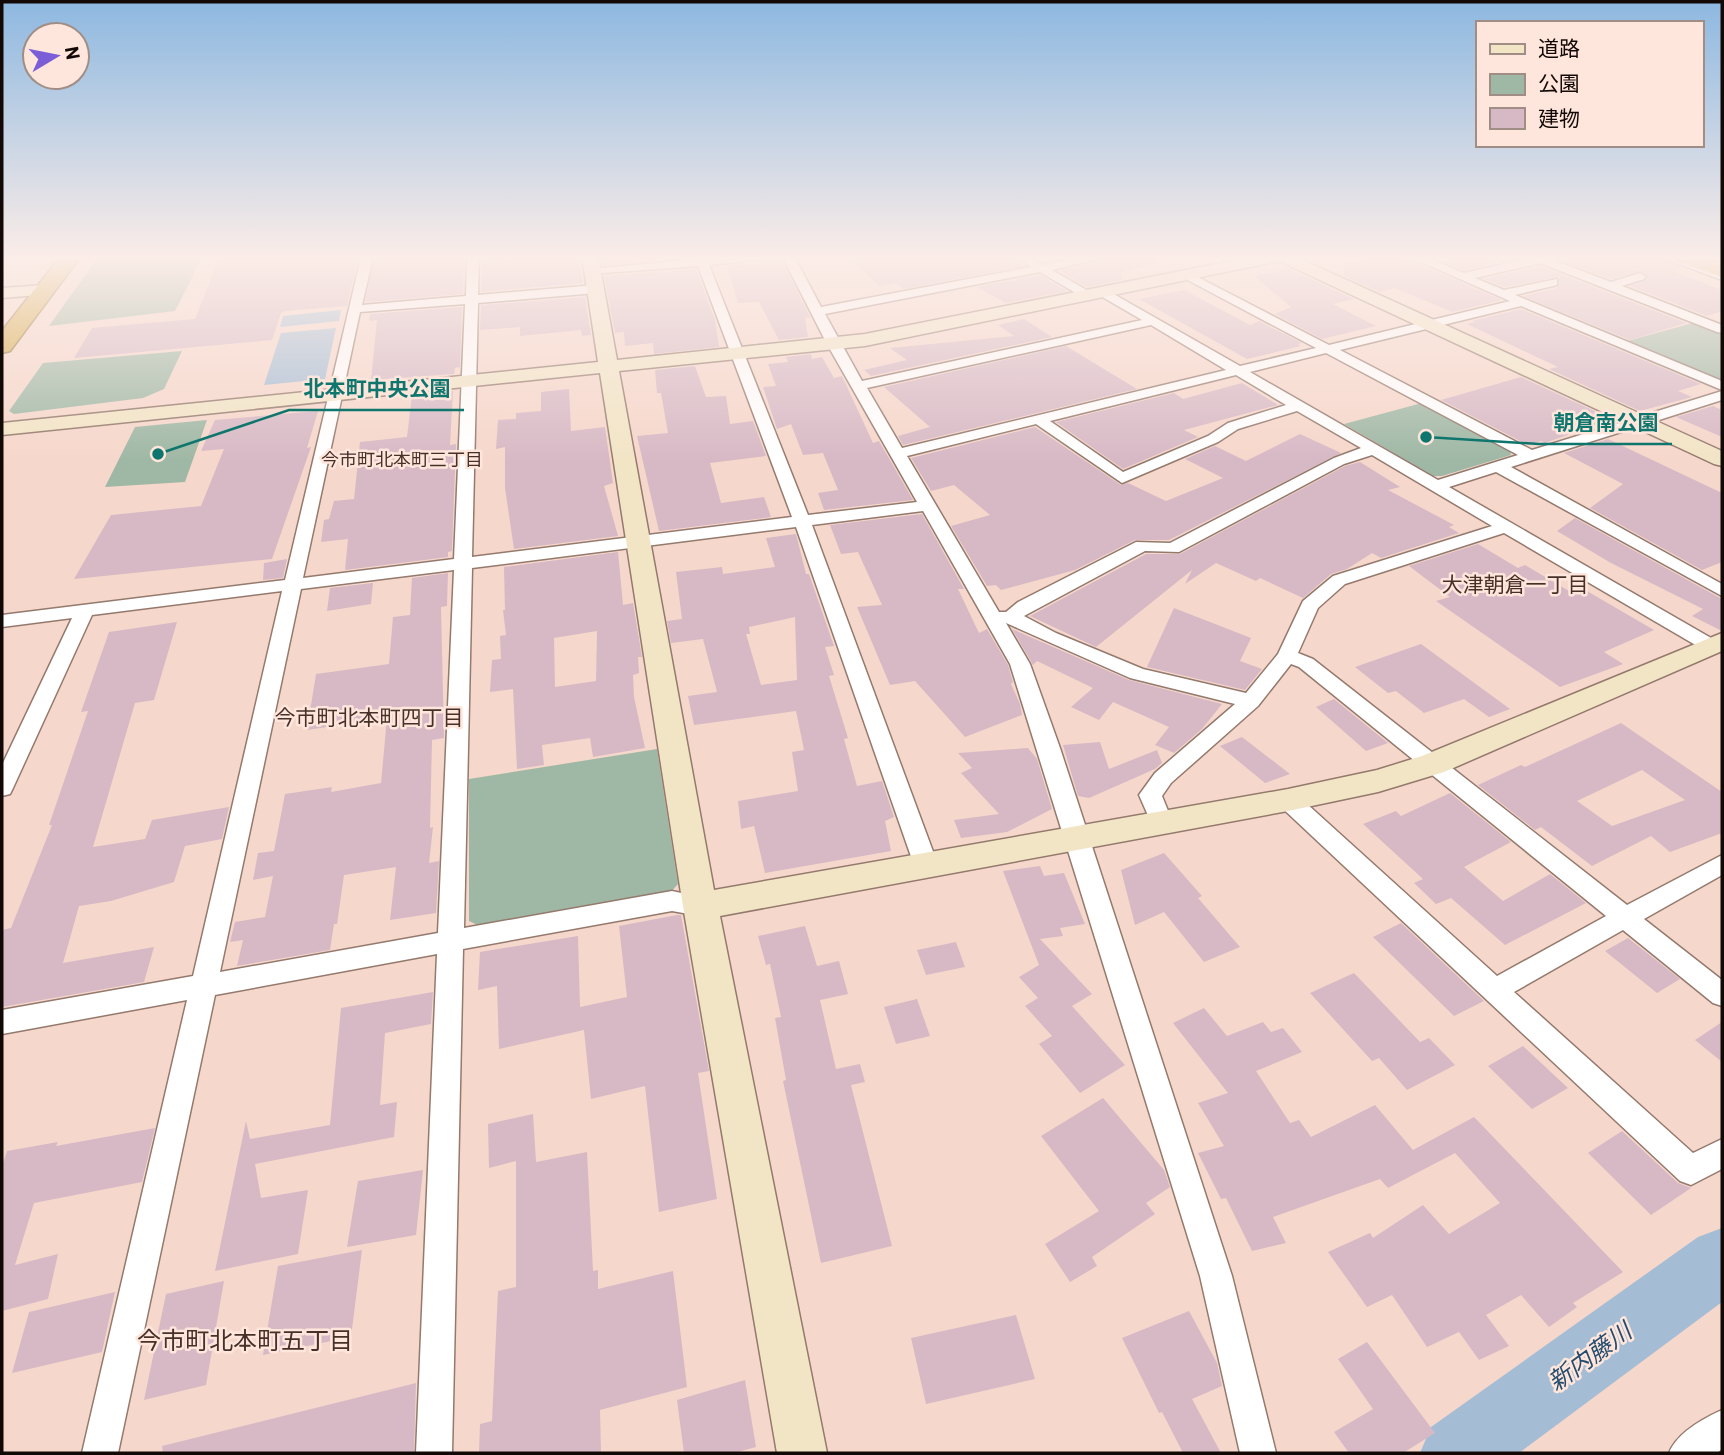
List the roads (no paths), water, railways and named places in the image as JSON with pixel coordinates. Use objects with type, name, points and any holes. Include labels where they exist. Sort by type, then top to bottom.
[{"type":"highway","points":[[2,346],[19,324]]},
{"type":"street","points":[[100,1453],[335,395],[353,324]]},
{"type":"street","points":[[434,1453],[470,324]]},
{"type":"street","points":[[601,324],[700,906],[802,1453]]},
{"type":"street","points":[[726,324],[802,521],[926,865]]},
{"type":"street","points":[[823,324],[930,505],[1003,617],[1077,837],[1216,1276],[1258,1453]]},
{"type":"street","points":[[2,429],[738,355],[834,344],[937,324]]},
{"type":"street","points":[[859,386],[1141,324]]},
{"type":"street","points":[[1159,324],[1505,527],[1717,644]]},
{"type":"street","points":[[1280,324],[1532,456]]},
{"type":"street","points":[[899,453],[1431,324],[1722,459]]},
{"type":"street","points":[[1569,324],[1721,395]]},
{"type":"street","points":[[1435,486],[1721,395]]},
{"type":"street","points":[[1039,420],[1122,478],[1213,439],[1233,426],[1300,405]]},
{"type":"street","points":[[1003,617],[1142,545],[1173,548],[1339,461],[1374,449]]},
{"type":"street","points":[[1497,467],[1722,591]]},
{"type":"street","points":[[2,621],[930,505]]},
{"type":"street","points":[[1162,822],[1150,795],[1163,778],[1251,701],[1287,656],[1310,605],[1339,580],[1505,527]]},
{"type":"street","points":[[2,788],[85,610]]},
{"type":"street","points":[[1003,617],[1137,674],[1251,701]]},
{"type":"street","points":[[2,1022],[672,901],[700,906],[1288,800],[1378,781],[1433,764],[1717,644]]},
{"type":"street","points":[[1287,656],[1306,663],[1722,995]]},
{"type":"street","points":[[1288,800],[1691,1171],[1722,1153]]},
{"type":"street","points":[[1494,990],[1722,864]]},
{"type":"street","points":[[1687,1453],[1722,1428]]},
{"type":"water","points":[[281,324],[310,324],[280,327]]},
{"type":"water","points":[[336,328],[325,379],[264,385],[281,333]]},
{"type":"waterway","name":"新内藤川","points":[[1457,1453],[1722,1261]]},
{"type":"place","name":"朝倉南公園","points":[[1426,437]]},
{"type":"place","name":"北本町中央公園","points":[[158,454]]},
{"type":"district","name":"今市町北本町三丁目","points":[[402,460]]},
{"type":"district","name":"大津朝倉一丁目","points":[[1515,585]]},
{"type":"district","name":"今市町北本町四丁目","points":[[369,718]]},
{"type":"district","name":"今市町北本町五丁目","points":[[245,1341]]}]
